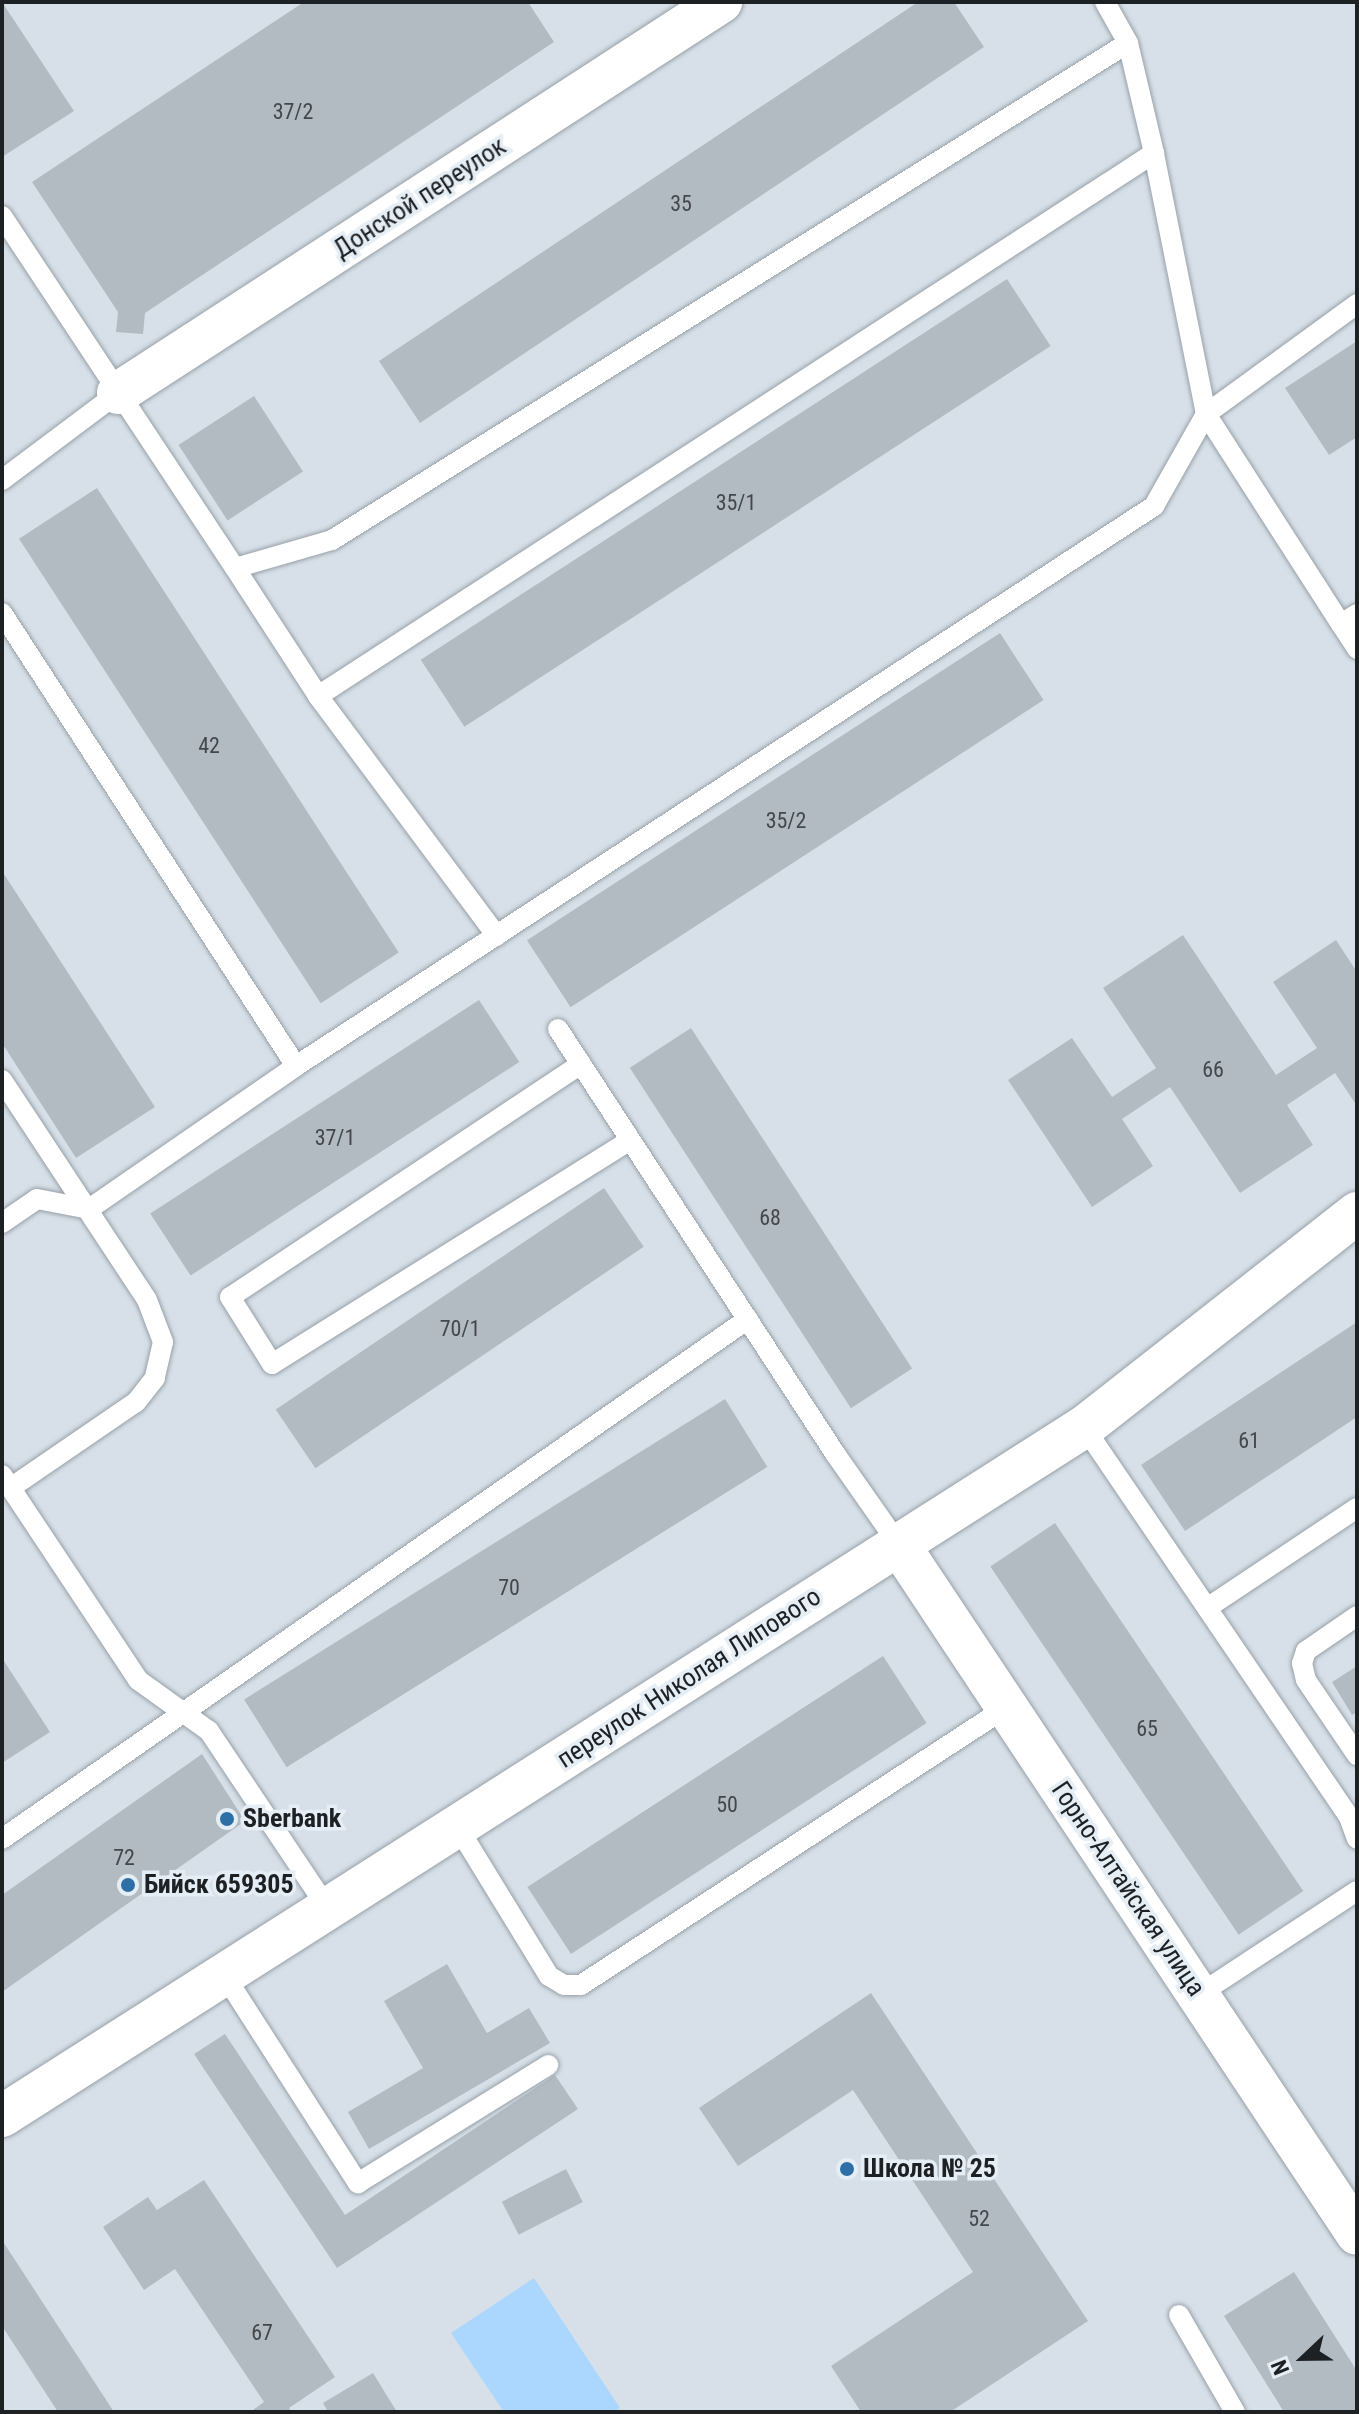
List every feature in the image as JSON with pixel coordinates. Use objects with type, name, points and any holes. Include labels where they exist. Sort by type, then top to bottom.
[{"type":"street","name":"Донской переулок","points":[[118,393],[721,2]]},
{"type":"street","name":"переулок Николая Липового","points":[[2,2116],[1084,1427],[1357,1213]]},
{"type":"street","name":"Горно-Алтайская улица","points":[[899,1545],[1357,2234]]},
{"type":"lane","points":[[1105,2],[1128,43],[1154,153],[1206,414],[1349,619],[1357,649]]},
{"type":"lane","points":[[235,568],[332,540],[1128,43]]},
{"type":"lane","points":[[318,696],[1154,153]]},
{"type":"lane","points":[[2,216],[318,696],[497,936]]},
{"type":"lane","points":[[2,1223],[37,1199],[89,1209],[296,1066],[1154,506],[1206,414],[1357,304]]},
{"type":"lane","points":[[2,480],[118,393]]},
{"type":"lane","points":[[2,613],[296,1066]]},
{"type":"lane","points":[[558,1029],[899,1545]]},
{"type":"lane","points":[[581,1064],[230,1297],[272,1364],[630,1140]]},
{"type":"lane","points":[[2,1080],[147,1300],[163,1342],[155,1378],[136,1402],[7,1481],[138,1680],[181,1714],[209,1731],[327,1907]]},
{"type":"lane","points":[[2,1839],[748,1319]]},
{"type":"lane","points":[[1084,1427],[1207,1608],[1353,1812],[1357,1839]]},
{"type":"lane","points":[[1207,1608],[1357,1508]]},
{"type":"lane","points":[[1357,1616],[1306,1651],[1302,1663],[1306,1680],[1357,1755]]},
{"type":"lane","points":[[457,1826],[549,1976],[564,1985],[581,1985],[1007,1707]]},
{"type":"lane","points":[[1198,1995],[1357,1891]]},
{"type":"lane","points":[[223,1973],[358,2183],[548,2065]]},
{"type":"lane","points":[[1179,2315],[1235,2412]]},
{"type":"shaded area","points":[[534,2278],[620,2408],[613,2412],[504,2412],[451,2333]]},
{"type":"building","points":[[2,2],[74,111],[2,157]]},
{"type":"building","points":[[304,2],[528,2],[554,42],[145,313],[143,334],[116,332],[118,312],[32,182]]},
{"type":"building","points":[[918,2],[954,2],[984,47],[420,423],[379,361]]},
{"type":"building","points":[[1007,279],[1051,346],[464,727],[421,660]]},
{"type":"building","points":[[1357,341],[1357,437],[1329,455],[1285,388]]},
{"type":"building","points":[[254,396],[303,471],[228,520],[179,445]]},
{"type":"building","points":[[97,488],[399,953],[321,1003],[19,539]]},
{"type":"building","points":[[1000,633],[1044,700],[571,1007],[527,940]]},
{"type":"building","points":[[2,871],[155,1107],[76,1158],[2,1043]]},
{"type":"building","points":[[1183,935],[1276,1075],[1317,1048],[1273,982],[1336,940],[1357,972],[1357,1106],[1335,1073],[1287,1105],[1313,1145],[1240,1193],[1170,1087],[1122,1119],[1153,1166],[1092,1207],[1008,1080],[1072,1038],[1112,1097],[1156,1068],[1103,988]]},
{"type":"building","points":[[479,1000],[519,1062],[191,1276],[150,1213]]},
{"type":"building","points":[[691,1028],[912,1369],[851,1408],[630,1068]]},
{"type":"building","points":[[604,1188],[644,1247],[315,1468],[276,1409]]},
{"type":"building","points":[[1357,1322],[1357,1417],[1185,1531],[1141,1465]]},
{"type":"building","points":[[725,1399],[767,1467],[287,1767],[244,1699]]},
{"type":"building","points":[[1055,1523],[1303,1891],[1239,1935],[990,1567]]},
{"type":"building","points":[[883,1656],[927,1723],[571,1954],[527,1887]]},
{"type":"building","points":[[2,1658],[50,1732],[2,1763]]},
{"type":"building","points":[[1357,1666],[1357,1712],[1352,1715],[1332,1682]]},
{"type":"building","points":[[202,1754],[245,1821],[2,1992],[2,1895]]},
{"type":"building","points":[[447,1964],[487,2033],[529,2008],[550,2043],[369,2149],[348,2112],[423,2068],[384,2001]]},
{"type":"building","points":[[871,1993],[1088,2321],[950,2412],[861,2412],[831,2366],[973,2272],[853,2090],[738,2166],[699,2108]]},
{"type":"building","points":[[225,2034],[345,2215],[555,2075],[578,2109],[337,2268],[194,2054]]},
{"type":"building","points":[[566,2169],[583,2202],[519,2235],[502,2202]]},
{"type":"building","points":[[204,2180],[335,2377],[289,2408],[292,2412],[250,2412],[264,2402],[175,2269],[144,2290],[103,2227],[148,2197],[157,2210]]},
{"type":"building","points":[[2,2240],[114,2412],[58,2412],[2,2326]]},
{"type":"building","points":[[1294,2272],[1357,2371],[1357,2412],[1284,2412],[1224,2316]]},
{"type":"building","points":[[373,2373],[397,2412],[328,2412],[323,2403]]},
{"type":"place","name":"Sberbank","points":[[227,1819]]},
{"type":"place","name":"Бийск 659305","points":[[128,1885]]},
{"type":"place","name":"Школа № 25","points":[[847,2169]]}]
